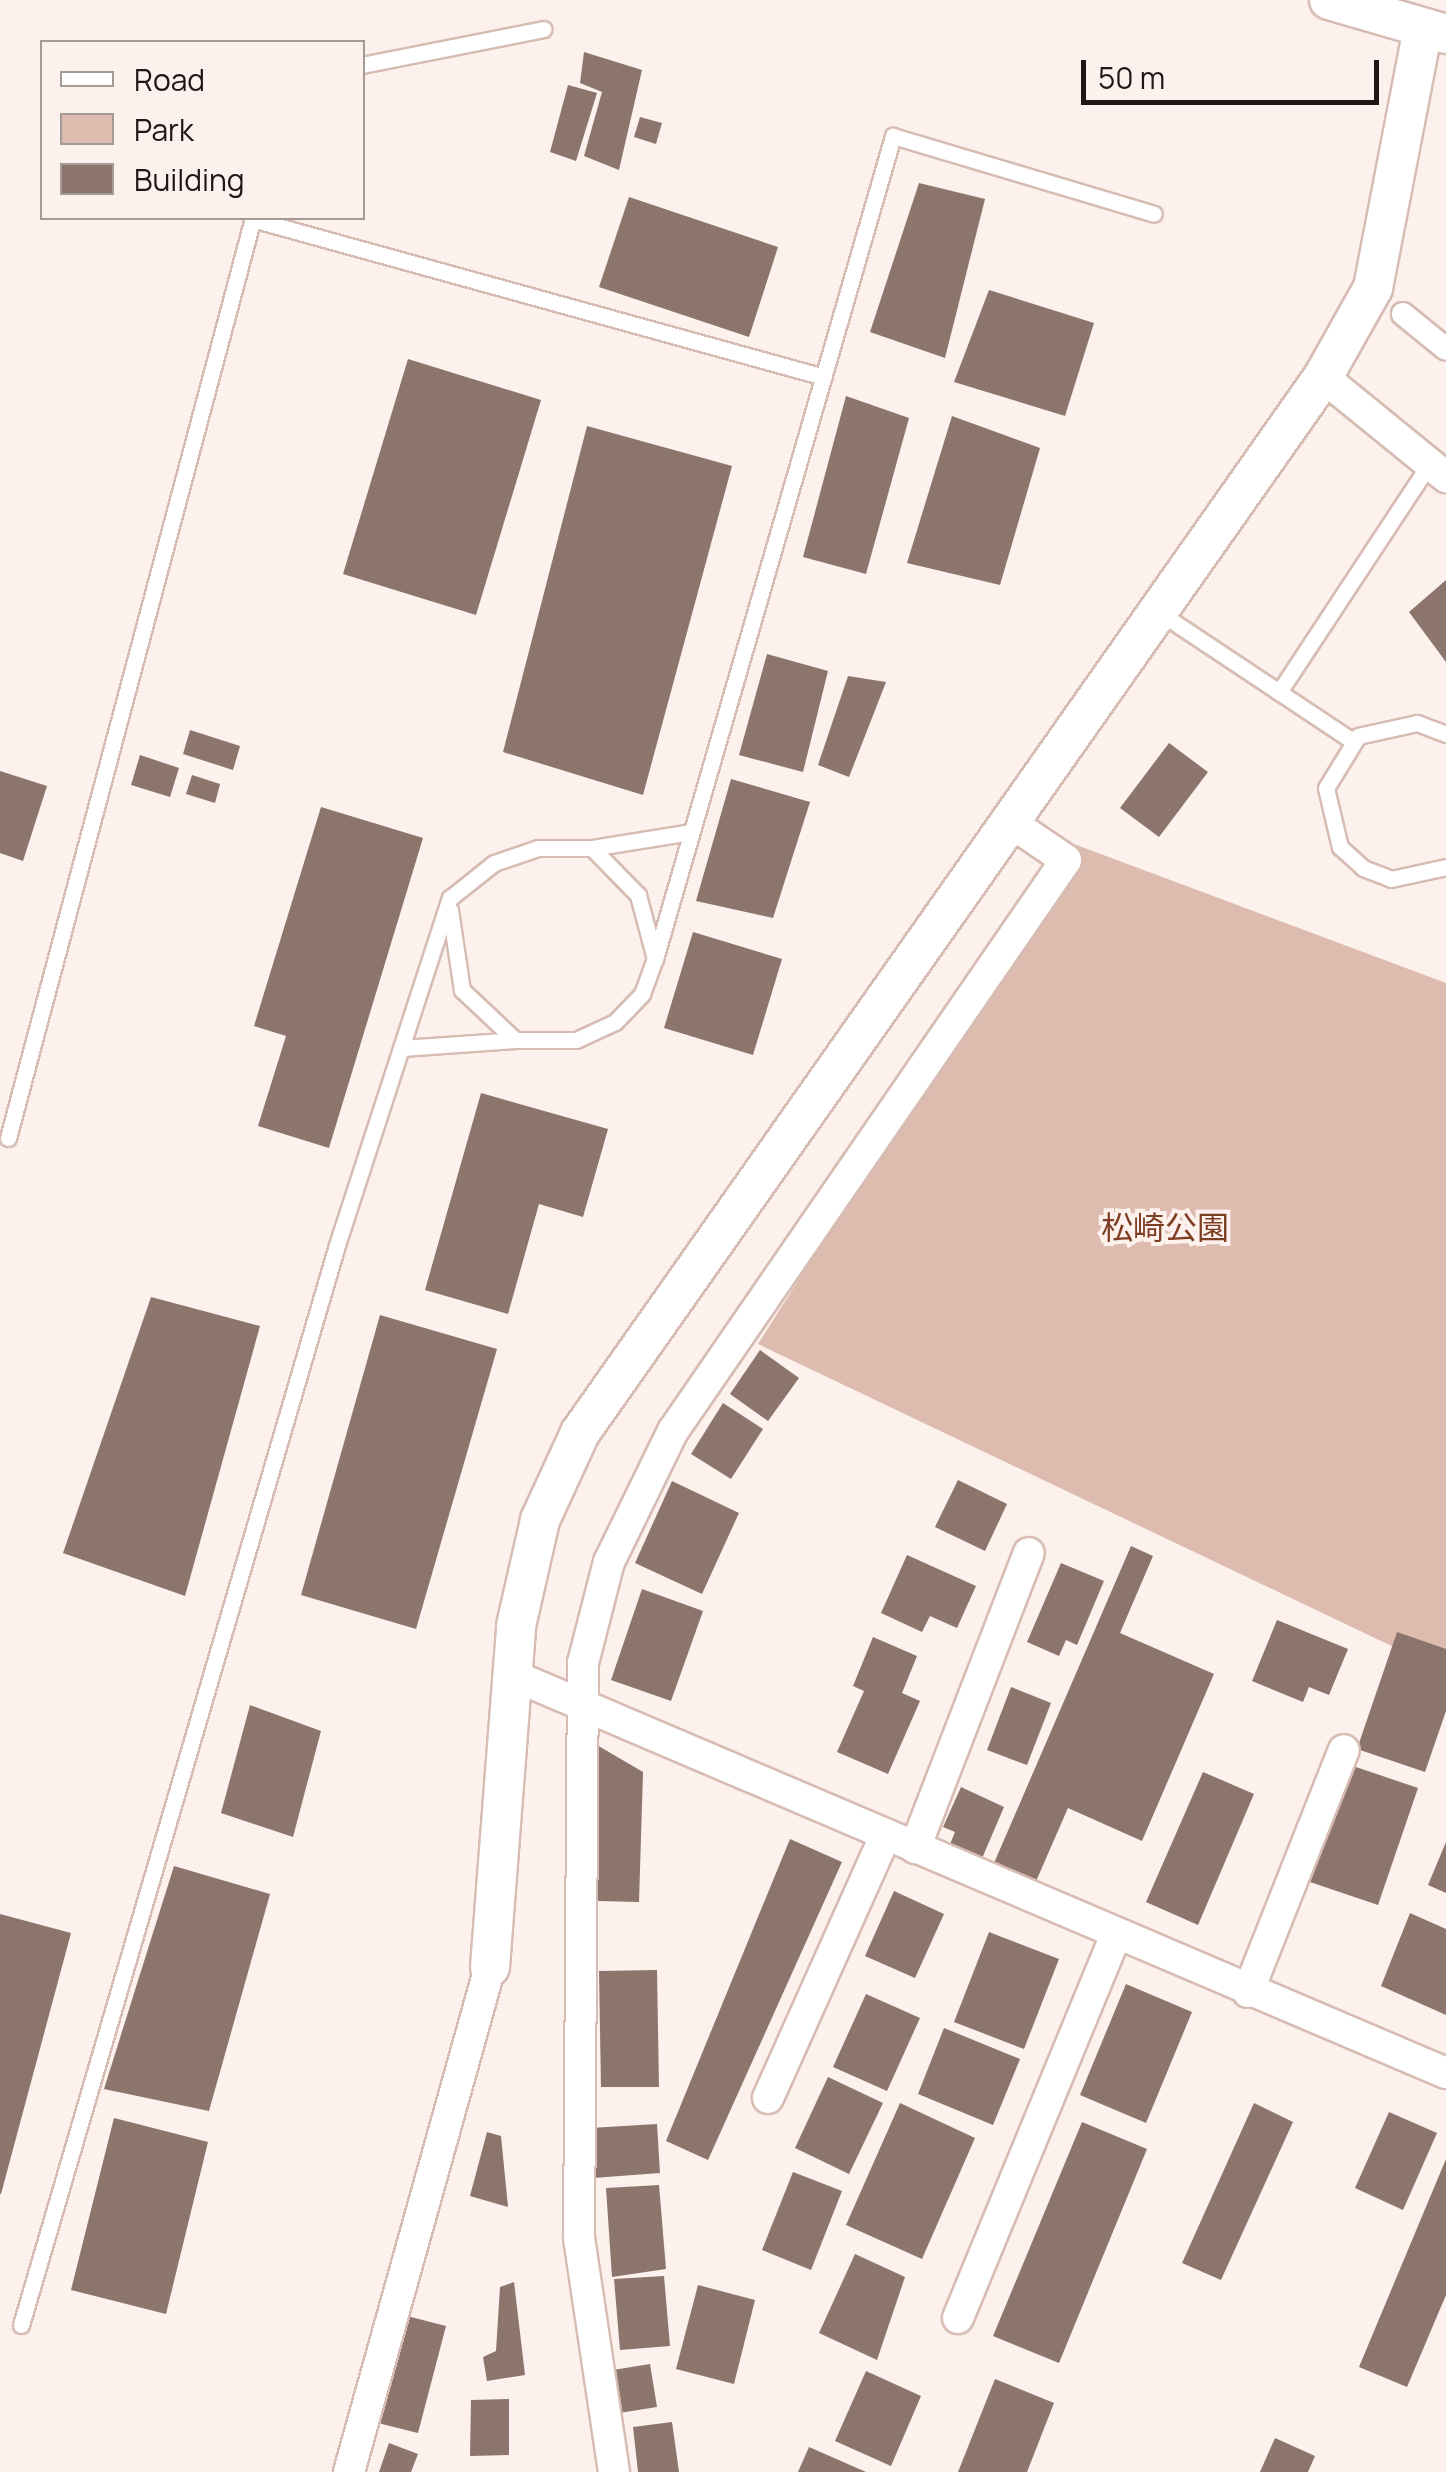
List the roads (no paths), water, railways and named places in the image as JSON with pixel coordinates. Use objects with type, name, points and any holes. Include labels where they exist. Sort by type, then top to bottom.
[{"type":"street","points":[[348,2472],[490,1967],[510,1674],[540,1520],[580,1433],[1154,609],[1322,377],[1373,288],[1434,32],[1328,0]]},
{"type":"street","points":[[1404,314],[1446,350]]},
{"type":"street","points":[[1322,377],[1438,470]]},
{"type":"street","points":[[614,2472],[579,2239],[580,1700],[610,1562],[674,1431],[1066,860],[1006,820]]},
{"type":"street","points":[[915,1848],[1029,1553]]},
{"type":"street","points":[[510,1674],[580,1700],[1115,1938],[1446,2073]]},
{"type":"street","points":[[1248,1992],[1344,1750]]},
{"type":"street","points":[[768,2098],[885,1836]]},
{"type":"street","points":[[958,2318],[1115,1938]]},
{"type":"lane","points":[[365,63],[543,29]]},
{"type":"lane","points":[[402,1048],[576,1040],[615,1022],[642,994],[893,136],[1154,214]]},
{"type":"lane","points":[[8,1138],[252,220]]},
{"type":"lane","points":[[260,220],[824,378]]},
{"type":"lane","points":[[1279,692],[1438,470]]},
{"type":"lane","points":[[1154,609],[1353,742]]},
{"type":"lane","points":[[1446,734],[1386,724],[1353,742],[1326,788],[1340,847],[1392,878],[1446,867]]},
{"type":"lane","points":[[21,2325],[450,898],[494,863],[538,848],[592,848],[691,832]]},
{"type":"lane","points":[[592,848],[638,895],[655,959]]},
{"type":"lane","points":[[450,898],[451,960],[462,990],[516,1040]]},
{"type":"park label","name":"松崎公園","points":[[1165,1227]]}]
